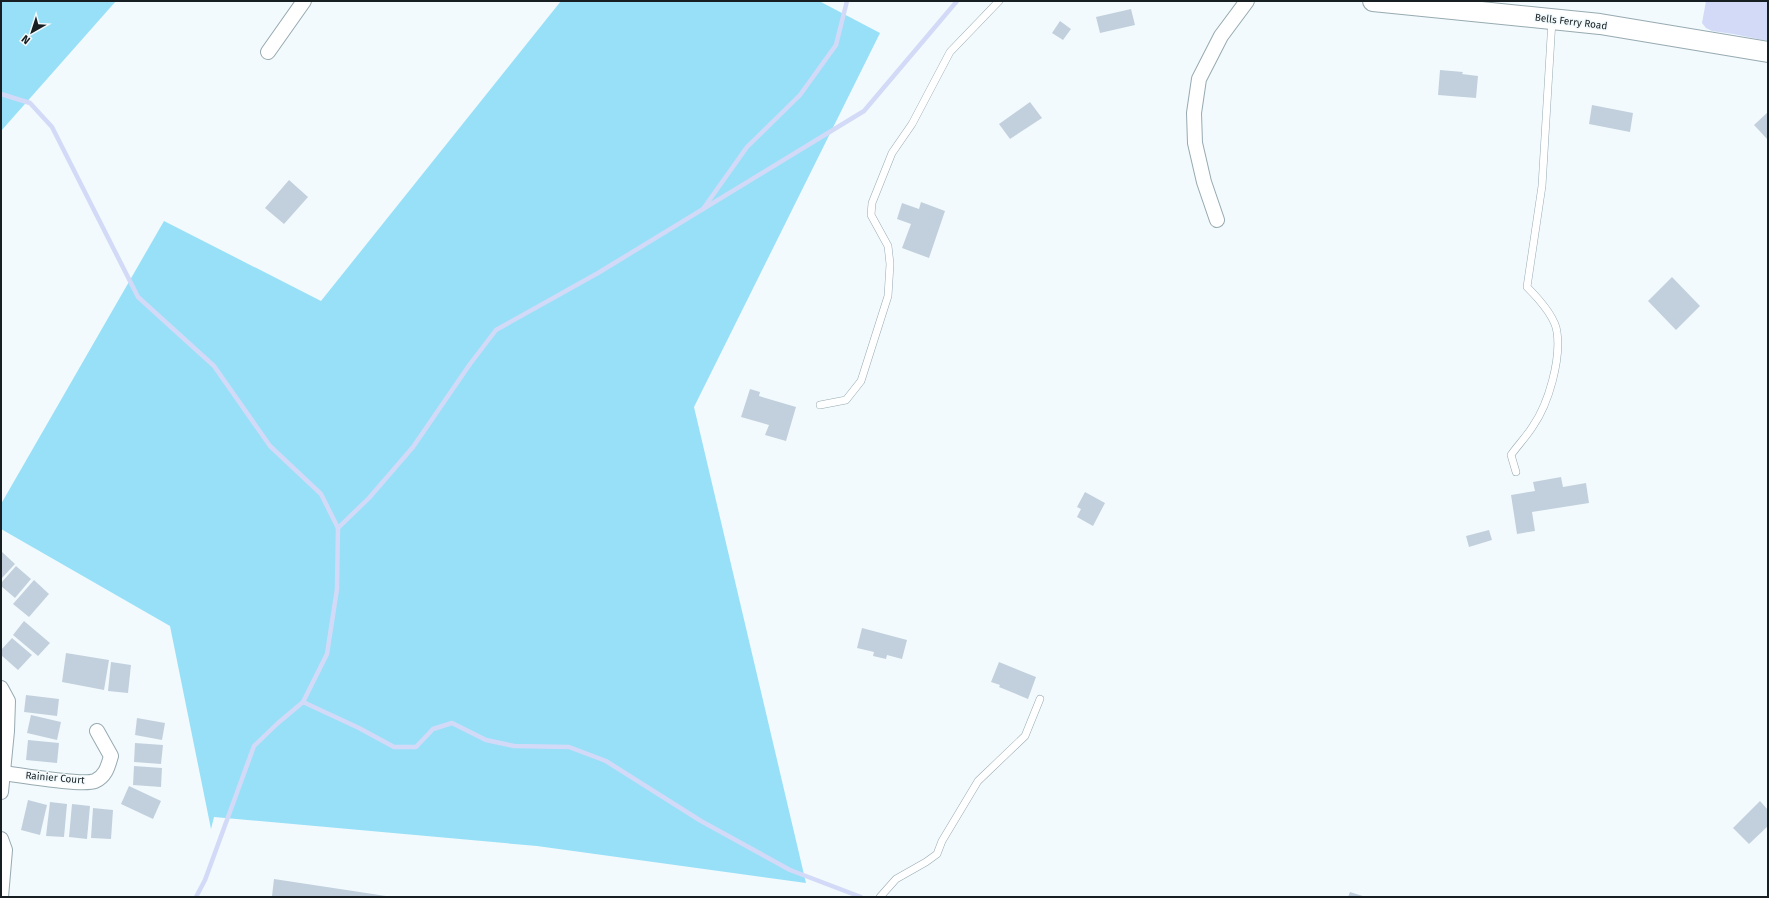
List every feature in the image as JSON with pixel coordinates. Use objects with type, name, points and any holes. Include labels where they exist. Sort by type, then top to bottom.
[{"type":"main road","name":"Bells Ferry Road","points":[[1373,1],[1600,24],[1768,52]]},
{"type":"street","points":[[268,52],[304,1]]},
{"type":"street","points":[[1217,220],[1204,182],[1196,143],[1194,112],[1199,79],[1221,36],[1247,1]]},
{"type":"street","points":[[1,688],[8,701],[7,731],[1,792]]},
{"type":"street","name":"Rainier Court","points":[[3,773],[80,783],[95,781],[107,772],[111,756],[96,731]]},
{"type":"street","points":[[1,839],[5,850],[1,897]]},
{"type":"lane","points":[[820,405],[846,400],[861,381],[888,296],[890,264],[888,246],[871,215],[872,203],[892,153],[912,124],[950,52],[998,1]]},
{"type":"lane","points":[[1516,472],[1511,456],[1533,426],[1544,406],[1557,362],[1557,331],[1546,307],[1527,287],[1542,186],[1552,19]]},
{"type":"lane","points":[[880,897],[896,879],[937,854],[956,815],[978,781],[1025,736],[1040,699]]},
{"type":"shaded area","points":[[1,1],[116,1],[1,131]]},
{"type":"shaded area","points":[[561,1],[819,1],[880,33],[694,407],[806,883],[537,846],[214,817],[211,829],[170,626],[1,529],[1,504],[164,221],[321,301]]},
{"type":"shaded area","points":[[1706,1],[1768,1],[1768,41],[1712,31],[1706,28],[1702,23]]},
{"type":"building","points":[[1131,9],[1135,25],[1100,33],[1096,17]]},
{"type":"building","points":[[1060,21],[1071,29],[1063,40],[1052,33]]},
{"type":"building","points":[[1440,70],[1463,72],[1462,74],[1478,76],[1476,98],[1438,95]]},
{"type":"building","points":[[1030,102],[1042,118],[1010,139],[999,124]]},
{"type":"building","points":[[1592,105],[1633,113],[1630,132],[1589,124]]},
{"type":"building","points":[[1768,112],[1768,140],[1754,125]]},
{"type":"building","points":[[289,180],[308,197],[284,224],[265,208]]},
{"type":"building","points":[[921,202],[945,211],[929,258],[902,248],[911,224],[897,219],[902,203],[919,209]]},
{"type":"building","points":[[1672,277],[1700,306],[1676,330],[1648,301]]},
{"type":"building","points":[[750,389],[760,392],[759,396],[796,407],[786,441],[765,435],[769,425],[741,417]]},
{"type":"building","points":[[1561,477],[1563,487],[1586,483],[1589,503],[1532,512],[1535,531],[1517,534],[1511,495],[1535,491],[1533,482]]},
{"type":"building","points":[[1085,492],[1105,503],[1093,526],[1077,517],[1081,509],[1077,507]]},
{"type":"building","points":[[1489,530],[1492,540],[1469,547],[1466,536]]},
{"type":"building","points":[[1,551],[15,564],[1,579]]},
{"type":"building","points":[[16,566],[31,579],[15,598],[1,586],[1,583]]},
{"type":"building","points":[[34,580],[49,594],[29,617],[13,604]]},
{"type":"building","points":[[24,621],[50,643],[38,656],[13,635]]},
{"type":"building","points":[[862,628],[907,640],[902,659],[887,655],[886,659],[873,656],[874,652],[857,648]]},
{"type":"building","points":[[12,638],[32,655],[18,670],[1,655],[1,650]]},
{"type":"building","points":[[66,653],[109,660],[104,690],[62,682]]},
{"type":"building","points":[[111,662],[131,665],[128,693],[108,691]]},
{"type":"building","points":[[999,662],[1036,677],[1028,699],[999,687],[1000,685],[991,682]]},
{"type":"building","points":[[26,695],[59,699],[57,716],[24,712]]},
{"type":"building","points":[[31,715],[61,722],[57,740],[27,733]]},
{"type":"building","points":[[137,718],[165,723],[162,740],[135,735]]},
{"type":"building","points":[[28,740],[59,743],[57,763],[26,760]]},
{"type":"building","points":[[135,743],[163,745],[161,764],[134,762]]},
{"type":"building","points":[[134,766],[162,768],[161,787],[133,785]]},
{"type":"building","points":[[129,786],[161,801],[153,819],[121,804]]},
{"type":"building","points":[[28,800],[47,805],[40,835],[21,830]]},
{"type":"building","points":[[1760,801],[1768,810],[1768,826],[1749,844],[1733,828]]},
{"type":"building","points":[[50,802],[67,804],[64,837],[46,836]]},
{"type":"building","points":[[72,804],[90,806],[87,839],[69,837]]},
{"type":"building","points":[[93,808],[113,810],[111,839],[91,838]]},
{"type":"building","points":[[274,879],[386,896],[386,897],[272,896]]},
{"type":"building","points":[[1350,892],[1366,897],[1348,897]]},
{"type":"waterway","points":[[703,209],[747,147],[800,95],[836,45],[847,1]]},
{"type":"waterway","points":[[338,528],[369,498],[413,447],[470,364],[496,330],[598,273],[864,111],[957,1]]},
{"type":"waterway","points":[[1,94],[30,103],[52,127],[138,297],[214,366],[270,446],[321,494],[338,528],[337,589],[327,654],[303,702],[254,746],[205,880],[196,897]]},
{"type":"waterway","points":[[303,702],[359,728],[394,747],[416,747],[433,729],[452,723],[486,740],[514,746],[569,747],[606,761],[701,821],[790,870],[861,897]]}]
